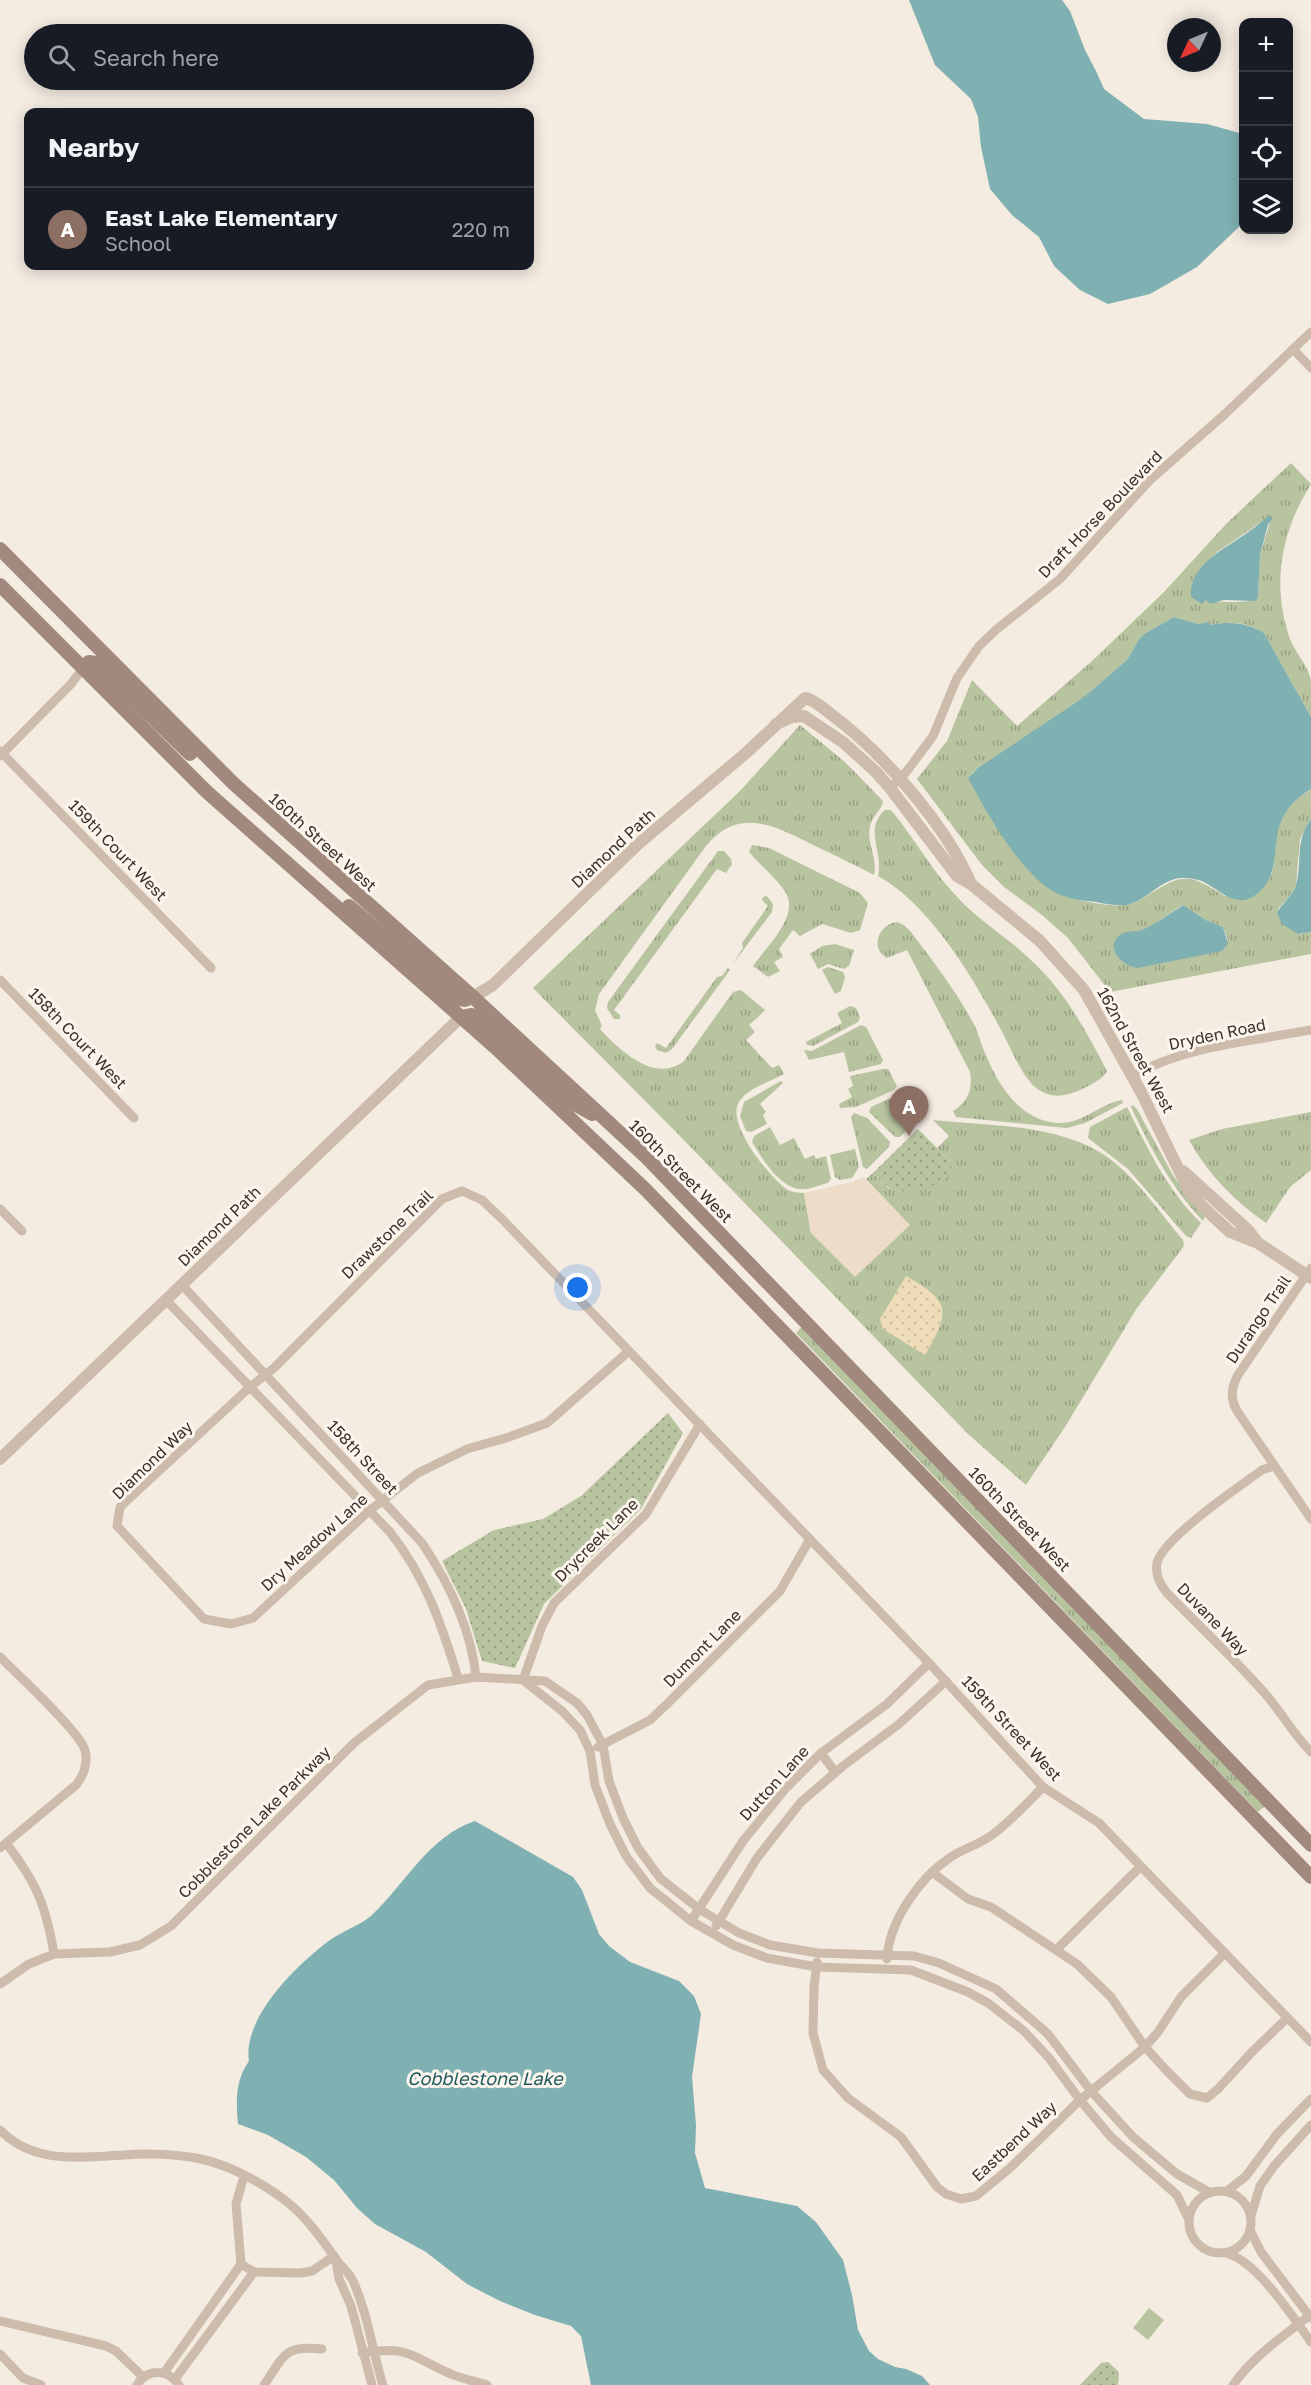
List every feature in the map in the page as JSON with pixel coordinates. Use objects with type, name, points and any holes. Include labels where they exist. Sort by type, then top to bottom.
[{"type":"main road","name":"160th Street West","points":[[0,549],[227,777],[610,1123],[828,1343],[1311,1845]]},
{"type":"main road","points":[[0,585],[207,792],[461,1017],[582,1128],[698,1242],[1311,1877]]},
{"type":"main road","points":[[83,668],[88,662],[96,663],[194,757],[227,777]]},
{"type":"main road","points":[[310,885],[341,900],[459,999],[473,997]]},
{"type":"main road","points":[[461,1017],[472,1015],[482,1020],[576,1105],[610,1123]]},
{"type":"street","name":"Draft Horse Boulevard","points":[[890,788],[900,779],[933,736],[957,678],[979,646],[1060,579],[1150,480],[1225,414],[1311,332]]},
{"type":"street","points":[[1293,350],[1311,368]]},
{"type":"street","points":[[1,753],[71,684],[83,668]]},
{"type":"street","name":"162nd Street West","points":[[776,724],[799,702],[808,698],[863,741],[889,765],[942,832],[965,869],[971,884]]},
{"type":"street","name":"162nd Street West","points":[[776,724],[792,717],[808,718],[849,748],[890,788],[957,876],[971,884],[1040,941],[1072,975],[1099,1013],[1180,1168],[1188,1189],[1230,1232],[1258,1244],[1309,1274]]},
{"type":"street","name":"Diamond Path","points":[[473,997],[494,985],[637,845],[776,724]]},
{"type":"street","name":"159th Court West","points":[[1,753],[211,968]]},
{"type":"street","name":"158th Court West","points":[[0,980],[134,1118]]},
{"type":"street","name":"Diamond Path","points":[[0,1459],[461,1017]]},
{"type":"street","name":"Dryden Road","points":[[1133,1076],[1175,1056],[1311,1030]]},
{"type":"street","name":"Drawstone Trail","points":[[250,1387],[265,1376],[442,1199],[462,1191],[482,1200],[503,1220],[700,1424]]},
{"type":"street","points":[[0,1209],[22,1232]]},
{"type":"street","name":"Durango Trail","points":[[1273,1466],[1237,1411],[1232,1389],[1238,1375],[1309,1274]]},
{"type":"street","name":"158th Street","points":[[182,1285],[422,1543],[448,1584],[464,1623],[475,1662],[476,1677]]},
{"type":"street","name":"158th Street","points":[[166,1300],[369,1510],[406,1552],[429,1593],[444,1630],[458,1678]]},
{"type":"street","name":"Dry Meadow Lane","points":[[231,1624],[253,1618],[369,1510],[418,1473],[467,1449],[547,1423],[629,1351]]},
{"type":"street","name":"Diamond Way","points":[[231,1624],[204,1619],[117,1526],[120,1507],[250,1387]]},
{"type":"street","name":"159th Street West","points":[[700,1424],[929,1663],[1043,1787],[1099,1824],[1311,2042]]},
{"type":"street","name":"Drycreek Lane","points":[[524,1680],[542,1626],[554,1603],[646,1514],[700,1424]]},
{"type":"street","points":[[1273,1466],[1311,1520]]},
{"type":"street","name":"Duvane Way","points":[[1273,1466],[1262,1470],[1181,1533],[1159,1558],[1156,1570],[1161,1585],[1167,1593],[1252,1680],[1311,1752]]},
{"type":"street","name":"Dumont Lane","points":[[590,1751],[650,1720],[667,1704],[780,1591],[810,1539]]},
{"type":"street","points":[[0,1657],[75,1733],[85,1751],[85,1768],[76,1785],[3,1846],[35,1885],[44,1906],[54,1954]]},
{"type":"street","name":"Dutton Lane","points":[[691,1921],[743,1841],[786,1788],[821,1754],[887,1704],[929,1663]]},
{"type":"street","name":"Cobblestone Lake Parkway","points":[[1,1981],[29,1964],[54,1954],[110,1952],[140,1945],[171,1926],[354,1743],[428,1685],[458,1678],[476,1677],[545,1681],[577,1703],[587,1715],[603,1744],[609,1781],[623,1818],[638,1848],[660,1878],[699,1909],[739,1933],[771,1945],[818,1953],[914,1956],[939,1963],[996,1989],[1048,2034],[1091,2091],[1126,2130],[1187,2181],[1209,2192]]},
{"type":"street","points":[[524,1680],[562,1711],[579,1730],[590,1751],[596,1785],[610,1824],[626,1856],[650,1888],[691,1921],[733,1946],[767,1958],[817,1967],[911,1970],[968,1992],[1007,2016],[1049,2058],[1111,2137],[1177,2195],[1189,2220]]},
{"type":"street","name":"Dutton Lane","points":[[712,1933],[757,1858],[801,1802],[899,1724],[946,1681]]},
{"type":"street","points":[[821,1754],[836,1772]]},
{"type":"street","points":[[887,1968],[888,1945],[906,1904],[932,1872],[949,1858],[992,1835],[1043,1787]]},
{"type":"street","points":[[1057,1949],[1140,1867]]},
{"type":"street","points":[[932,1872],[968,1899],[991,1907],[1057,1949],[1095,1979],[1111,1997],[1145,2047],[1190,2094],[1207,2098],[1287,2018]]},
{"type":"street","name":"Eastbend Way","points":[[818,1953],[814,1987],[813,2033],[823,2070],[848,2098],[900,2137],[924,2172],[946,2194],[961,2199],[976,2196],[1010,2168],[1080,2100],[1145,2047],[1181,1997],[1225,1953]]},
{"type":"street","points":[[1227,2191],[1246,2176],[1277,2134],[1311,2099]]},
{"type":"street","points":[[1227,2253],[1242,2245],[1250,2230],[1251,2216],[1260,2186],[1274,2166],[1311,2125]]},
{"type":"street","points":[[0,2130],[17,2144],[53,2157],[153,2154],[201,2159],[244,2176],[292,2206],[313,2227],[351,2277],[368,2323],[383,2385]]},
{"type":"street","points":[[164,2373],[241,2264],[236,2204],[244,2176]]},
{"type":"street","points":[[1251,2216],[1243,2200],[1227,2191],[1209,2192],[1194,2203],[1189,2228],[1197,2243],[1210,2252],[1236,2255],[1258,2274],[1311,2342]]},
{"type":"street","points":[[1233,2385],[1246,2367],[1264,2349],[1310,2316],[1261,2252],[1250,2230]]},
{"type":"street","points":[[241,2264],[254,2272],[312,2271],[335,2258]]},
{"type":"street","points":[[335,2258],[339,2279],[351,2306],[372,2385]]},
{"type":"street","points":[[137,2385],[144,2377],[157,2372],[164,2373],[177,2382],[254,2272]]},
{"type":"street","points":[[0,2321],[106,2346],[116,2351],[144,2377]]},
{"type":"street","points":[[264,2385],[291,2349],[301,2347],[322,2349]]},
{"type":"street","points":[[362,2353],[399,2350],[413,2354],[452,2374],[487,2385]]},
{"type":"street","points":[[0,2354],[23,2378],[41,2385]]},
{"type":"green space","points":[[1291,463],[1311,484],[1292,521],[1282,559],[1280,578],[1284,619],[1290,639],[1311,680],[1311,717],[1264,633],[1238,623],[1198,624],[1174,617],[1144,634],[1127,660],[1084,697],[972,773],[1060,895],[1117,905],[1134,903],[1177,880],[1192,879],[1225,896],[1270,878],[1278,829],[1284,814],[1295,801],[1311,789],[1311,819],[1300,839],[1296,885],[1291,895],[1278,909],[1298,934],[1311,932],[1311,954],[1110,992],[1068,938],[1004,887],[982,865],[917,779],[947,741],[972,680],[1017,726],[1091,662],[1164,592],[1227,523]],"holes":[[[1270,516],[1260,555],[1258,598],[1240,602],[1204,600],[1197,574],[1217,552]],[[1182,905],[1206,920],[1223,927],[1228,940],[1114,951],[1115,941],[1150,927]]]},
{"type":"green space","points":[[800,725],[845,762],[883,801],[871,822],[869,832],[874,875],[773,827],[745,823],[732,826],[719,833],[706,846],[599,994],[595,1010],[602,1026],[600,1029],[638,1062],[661,1069],[673,1067],[684,1061],[733,992],[748,1003],[756,1019],[749,1025],[755,1032],[746,1040],[772,1068],[779,1065],[784,1074],[752,1090],[741,1099],[736,1113],[739,1125],[752,1150],[779,1183],[788,1190],[804,1193],[811,1233],[909,1225],[866,1179],[873,1173],[889,1189],[951,1162],[937,1148],[949,1136],[933,1120],[1025,1129],[1071,1139],[1110,1159],[1139,1187],[1183,1240],[1184,1246],[1137,1308],[1065,1427],[1026,1485],[968,1434],[678,1134],[533,988],[740,791]]},
{"type":"green space","points":[[885,810],[891,810],[941,879],[960,900],[1024,954],[1056,986],[1083,1027],[1107,1071],[1102,1077],[1083,1089],[1055,1096],[1042,1092],[1030,1082],[976,986],[948,943],[915,905],[878,876],[879,858],[875,825]]},
{"type":"green space","points":[[752,845],[769,848],[860,893],[868,903],[860,930],[851,933],[822,924],[800,936],[793,930],[779,949],[783,957],[774,962],[780,971],[768,977],[753,966],[780,930],[789,909],[784,890],[749,852]]},
{"type":"green space","points":[[718,851],[724,851],[732,864],[726,873],[717,869],[614,1010],[620,1015],[620,1019],[614,1019],[607,1008],[608,1002]]},
{"type":"green space","points":[[767,896],[773,904],[772,912],[732,965],[743,948],[742,943],[768,906],[762,900]]},
{"type":"green space","points":[[897,922],[911,932],[950,985],[973,1023],[985,1053],[1004,1089],[1022,1108],[1032,1116],[1044,1121],[1058,1123],[1083,1117],[1114,1102],[1122,1100],[1123,1103],[1085,1123],[1067,1128],[956,1117],[953,1111],[966,1099],[970,1089],[970,1072],[907,950],[887,958],[878,948],[881,932],[885,927]]},
{"type":"green space","points":[[835,944],[854,950],[849,966],[844,969],[828,964],[818,969],[810,954],[822,946]]},
{"type":"green space","points":[[828,967],[843,972],[845,977],[841,991],[835,994],[822,970]]},
{"type":"green space","points":[[728,968],[730,970],[672,1049],[666,1053],[657,1050],[655,1046],[657,1043],[666,1048],[717,977],[722,976]]},
{"type":"green space","points":[[741,990],[765,1010],[756,1019],[748,1003],[742,1001],[733,992]]},
{"type":"green space","points":[[850,1006],[856,1008],[860,1017],[858,1022],[813,1046],[807,1045],[806,1042],[842,1023],[837,1013]]},
{"type":"green space","points":[[861,1025],[866,1027],[883,1060],[881,1064],[849,1072],[844,1052],[809,1060],[804,1050],[812,1051]]},
{"type":"green space","points":[[888,1069],[897,1086],[894,1090],[856,1107],[840,1108],[839,1104],[852,1097],[848,1089],[853,1086],[850,1076]]},
{"type":"green space","points":[[781,1081],[783,1083],[760,1104],[766,1112],[763,1115],[767,1124],[751,1132],[746,1131],[740,1116],[744,1102]]},
{"type":"green space","points":[[897,1095],[920,1116],[900,1137],[895,1137],[869,1112],[871,1107]]},
{"type":"green space","points":[[1133,1105],[1174,1177],[1205,1216],[1203,1221],[1162,1167],[1131,1107]]},
{"type":"green space","points":[[1127,1107],[1168,1183],[1201,1223],[1191,1238],[1186,1236],[1128,1169],[1088,1138],[1090,1127]]},
{"type":"green space","points":[[1311,1112],[1311,1170],[1290,1187],[1266,1223],[1243,1206],[1223,1186],[1189,1140],[1222,1129]]},
{"type":"green space","points":[[854,1113],[867,1118],[890,1142],[889,1147],[867,1169],[863,1167],[851,1117]]},
{"type":"green space","points":[[770,1127],[780,1145],[794,1138],[805,1159],[814,1155],[816,1159],[826,1156],[831,1179],[828,1183],[800,1189],[792,1187],[778,1177],[752,1142],[754,1136]]},
{"type":"green space","points":[[918,1129],[951,1162],[951,1174],[923,1189],[898,1191],[891,1189],[873,1173]]},
{"type":"green space","points":[[855,1149],[859,1167],[852,1178],[840,1180],[835,1177],[830,1155]]},
{"type":"green space","points":[[803,1326],[1265,1806],[1258,1812],[796,1333]]},
{"type":"green space","points":[[668,1413],[683,1433],[641,1509],[544,1604],[515,1668],[482,1661],[466,1609],[442,1561],[494,1530],[543,1519],[581,1496]]},
{"type":"green space","points":[[1149,2308],[1164,2320],[1148,2340],[1133,2328]]},
{"type":"green space","points":[[1108,2362],[1119,2372],[1118,2385],[1080,2385],[1101,2363]]},
{"type":"sand","points":[[906,1276],[932,1293],[942,1309],[939,1328],[925,1355],[883,1329],[880,1319]]},
{"type":"shaded area","points":[[864,1177],[910,1225],[855,1277],[811,1233],[804,1193]]},
{"type":"water","points":[[909,0],[1062,0],[1070,11],[1085,50],[1104,89],[1144,119],[1207,124],[1239,133],[1239,227],[1197,267],[1150,294],[1108,304],[1080,290],[1054,266],[1039,237],[1012,215],[990,189],[981,147],[978,117],[971,99],[935,65]]},
{"type":"water","points":[[1270,515],[1272,519],[1268,525],[1260,555],[1258,598],[1255,601],[1224,600],[1210,604],[1206,600],[1202,604],[1191,597],[1195,576],[1208,560]]},
{"type":"water","points":[[1174,617],[1198,624],[1208,622],[1211,625],[1239,624],[1264,633],[1311,717],[1311,789],[1294,802],[1284,816],[1279,829],[1273,869],[1268,881],[1258,893],[1250,898],[1243,900],[1229,897],[1202,881],[1184,878],[1169,881],[1127,905],[1111,905],[1060,895],[1046,887],[1033,875],[1007,844],[968,778],[978,768],[1084,697],[1127,660],[1144,634]]},
{"type":"water","points":[[1311,819],[1311,932],[1298,934],[1282,924],[1277,913],[1296,885],[1302,836]]},
{"type":"water","points":[[1183,905],[1206,920],[1223,927],[1228,944],[1222,951],[1138,968],[1126,963],[1116,954],[1114,943],[1123,933],[1147,928]]},
{"type":"water","name":"Cobblestone Lake","points":[[475,1821],[573,1877],[582,1890],[599,1934],[609,1946],[630,1962],[679,1981],[694,1996],[701,2014],[692,2077],[696,2125],[695,2153],[705,2188],[797,2206],[816,2222],[843,2260],[858,2330],[869,2351],[878,2359],[922,2376],[930,2385],[591,2385],[581,2336],[571,2326],[500,2301],[467,2284],[426,2252],[375,2224],[357,2208],[334,2180],[306,2157],[268,2135],[238,2124],[237,2091],[241,2076],[249,2061],[249,2044],[254,2027],[276,1992],[319,1948],[372,1915],[431,1849],[458,1828]]},
{"type":"place","name":"East Lake Elementary","points":[[909,1136]]}]
